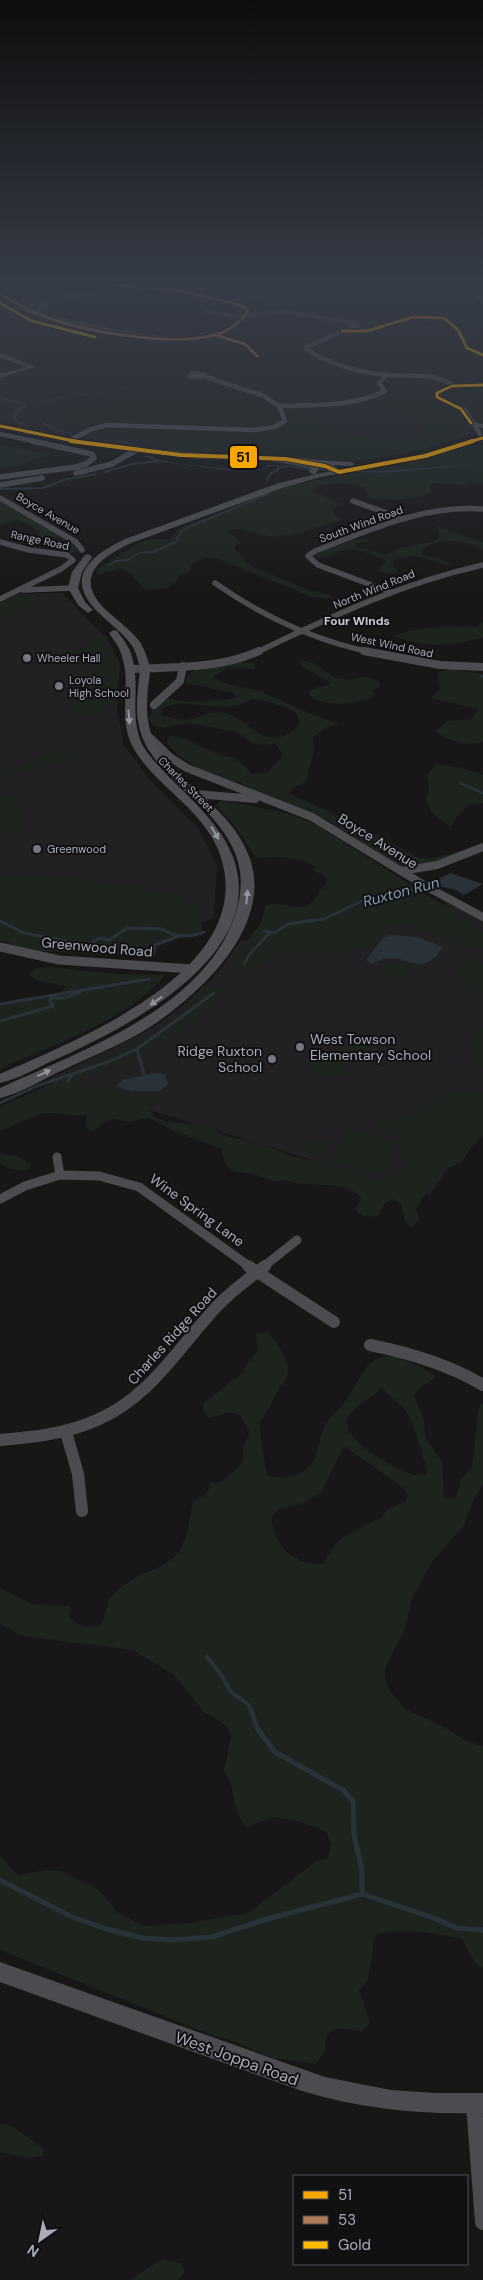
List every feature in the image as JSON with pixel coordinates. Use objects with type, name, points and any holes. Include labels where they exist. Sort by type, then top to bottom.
[{"type":"main road","points":[[471,424],[482,433]]},
{"type":"main road","points":[[0,426],[68,441],[136,450],[347,464],[370,463]]},
{"type":"main road","points":[[87,558],[107,552],[133,539],[282,485],[336,470],[434,450],[482,433]]},
{"type":"main road","points":[[73,588],[78,585],[87,558],[124,537],[273,482],[313,472],[425,456],[482,433]]},
{"type":"main road","points":[[270,459],[310,465],[315,467],[313,472]]},
{"type":"main road","points":[[316,462],[336,470]]},
{"type":"main road","name":"Charles Street","points":[[0,1094],[122,1037],[149,1022],[204,977],[237,931],[247,901],[247,873],[235,842],[222,821],[157,755],[145,733],[141,707],[145,668],[135,643],[94,603],[86,590],[87,558]]},
{"type":"main road","points":[[73,588],[80,590],[95,610],[106,615]]},
{"type":"main road","name":"Charles Street","points":[[0,1079],[107,1031],[154,1002],[192,969],[215,941],[227,916],[232,899],[232,872],[222,844],[211,826],[153,766],[135,741],[130,727],[128,704],[130,658],[122,641],[82,603],[73,588]]},
{"type":"street","points":[[229,384],[261,395],[279,406],[330,404],[377,395],[385,391],[380,384]]},
{"type":"street","points":[[471,424],[466,410],[441,400],[437,395],[442,389],[454,386],[483,385]]},
{"type":"street","points":[[68,441],[100,426],[119,424],[263,431],[278,427],[285,421],[279,406]]},
{"type":"street","points":[[454,406],[452,406],[462,414],[468,427],[482,433]]},
{"type":"street","points":[[0,434],[77,449],[94,456],[90,462],[76,467],[0,477]]},
{"type":"street","points":[[0,485],[100,468],[136,450]]},
{"type":"street","points":[[18,474],[26,480]]},
{"type":"street","points":[[10,476],[18,482]]},
{"type":"street","name":"Boyce Avenue","points":[[0,498],[76,542],[87,558]]},
{"type":"street","points":[[354,501],[404,519]]},
{"type":"street","name":"South Wind Road","points":[[390,592],[318,565],[308,556],[315,551],[404,519],[442,508],[465,507],[483,509]]},
{"type":"street","name":"Range Road","points":[[0,542],[72,558],[71,562],[61,569],[20,590]]},
{"type":"street","name":"North Wind Road","points":[[131,669],[222,663],[250,656],[299,630],[390,592],[436,576],[483,565]]},
{"type":"street","name":"West Wind Road","points":[[215,583],[249,607],[299,630],[331,642],[387,657],[442,666],[483,667]]},
{"type":"street","points":[[0,599],[20,590],[73,588]]},
{"type":"street","points":[[154,705],[180,681],[183,666]]},
{"type":"street","name":"Boyce Avenue","points":[[145,733],[171,758],[187,768],[283,805],[323,823],[426,886],[480,913]]},
{"type":"street","points":[[196,794],[232,785]]},
{"type":"street","name":"Boyce Avenue","points":[[196,794],[254,799],[283,805]]},
{"type":"street","points":[[402,872],[437,865],[483,847]]},
{"type":"street","name":"Greenwood Road","points":[[0,947],[23,954],[66,960],[192,969]]},
{"type":"street","points":[[57,1157],[60,1175]]},
{"type":"street","name":"Wine Spring Lane","points":[[0,1199],[25,1186],[60,1175],[99,1176],[139,1187],[258,1273],[334,1322]]},
{"type":"street","name":"Charles Ridge Road","points":[[0,1440],[66,1432],[123,1408],[161,1374],[201,1323],[223,1300],[297,1240]]},
{"type":"street","points":[[370,1345],[398,1350],[464,1374],[483,1385]]},
{"type":"street","points":[[66,1432],[78,1474],[82,1511]]},
{"type":"street","name":"West Joppa Road","points":[[0,1972],[302,2081],[344,2094],[404,2102],[479,2103]]},
{"type":"street","points":[[479,2103],[483,2222]]},
{"type":"shaded area","points":[[0,384],[483,384],[483,428],[471,434],[406,453],[353,462],[130,447],[70,436],[62,437],[0,423]]},
{"type":"shaded area","points":[[157,384],[179,384],[206,388],[229,385],[258,395],[258,399],[269,406],[298,405],[307,407],[323,425],[357,436],[394,440],[428,434],[414,417],[352,401],[388,394],[391,389],[397,389],[382,384],[392,384],[416,390],[420,395],[455,412],[466,433],[461,438],[420,450],[353,462],[308,457],[169,451],[173,445],[171,442],[79,429],[66,420],[52,417],[51,414],[52,411],[122,398]]},
{"type":"shaded area","points":[[483,387],[483,390],[476,391],[474,396],[483,402],[483,425],[476,423],[475,419],[478,414],[471,406],[460,402],[453,402],[446,395],[452,389]]},
{"type":"shaded area","points":[[0,396],[29,405],[16,416],[17,421],[20,423],[44,422],[62,431],[107,440],[56,431],[41,423],[19,424],[12,417],[16,409],[22,405],[0,399]]},
{"type":"shaded area","points":[[113,441],[125,441],[141,446]]},
{"type":"shaded area","points":[[476,444],[483,445],[483,483],[472,481],[464,485],[434,483],[430,486],[432,492],[400,500],[368,498],[365,488],[346,484],[316,486],[313,491],[342,504],[333,509],[335,515],[342,520],[297,533],[278,536],[269,536],[238,529],[228,531],[240,542],[235,546],[235,550],[251,566],[309,590],[330,595],[334,599],[312,597],[216,558],[205,558],[190,565],[191,569],[179,576],[177,581],[169,587],[154,590],[144,589],[130,573],[121,568],[96,575],[99,567],[141,542],[153,539],[170,539],[180,528],[287,486],[424,459]]},
{"type":"shaded area","points":[[0,445],[50,455],[5,469],[0,467]]},
{"type":"shaded area","points":[[148,455],[159,460],[182,464],[243,470],[225,470],[156,461],[142,456]]},
{"type":"shaded area","points":[[483,464],[384,473],[309,470],[271,466],[262,469],[268,465],[285,465],[376,471]]},
{"type":"shaded area","points":[[0,502],[74,543],[78,552],[67,552],[72,548],[71,545],[56,537],[45,537],[29,544],[26,543],[40,533],[30,525],[18,520],[0,525]]},
{"type":"shaded area","points":[[436,526],[483,542],[483,550],[468,543],[444,541],[436,543],[421,551],[422,555],[438,558],[453,565],[415,556],[407,556],[393,561],[393,565],[399,573],[388,574],[379,571],[380,567],[385,563],[385,559],[362,551],[349,549],[327,557],[318,558],[315,554],[348,542],[372,539],[380,541],[370,540],[355,544],[358,548],[386,554],[400,548],[436,541],[439,537],[439,530]]},
{"type":"shaded area","points":[[63,593],[108,639],[120,663],[117,710],[124,745],[154,785],[199,829],[217,866],[214,917],[135,957],[20,941],[0,935],[0,603],[17,594]]},
{"type":"shaded area","points":[[30,594],[33,600],[31,604],[0,620],[0,604],[13,598]]},
{"type":"shaded area","points":[[483,622],[483,638],[459,643],[438,645],[417,643],[393,636],[435,627],[477,627]]},
{"type":"shaded area","points":[[101,634],[107,641],[114,656],[118,698],[109,708],[103,711],[90,714],[76,713],[70,710],[70,708],[94,686],[83,674],[98,668],[95,658],[78,656],[57,659],[45,657],[45,655],[87,648]]},
{"type":"shaded area","points":[[302,660],[313,663],[334,677],[345,680],[367,677],[379,681],[381,686],[372,691],[376,695],[352,703],[334,704],[317,700],[310,696],[310,691],[331,683],[300,665]]},
{"type":"shaded area","points":[[231,662],[256,663],[253,669],[228,668],[212,677],[230,685],[261,691],[297,708],[339,724],[327,727],[313,737],[314,750],[306,782],[294,787],[288,793],[367,829],[418,858],[433,858],[474,847],[438,861],[403,868],[327,820],[258,793],[241,782],[232,782],[199,769],[177,754],[167,743],[169,736],[182,738],[222,756],[235,758],[253,774],[267,773],[283,756],[276,744],[263,745],[252,743],[237,732],[187,723],[163,728],[153,725],[149,719],[153,707],[163,703],[167,698],[197,702],[238,697],[231,692],[184,683],[193,672],[204,666]],"holes":[[[252,699],[292,710],[298,716],[299,725],[287,734],[277,738],[258,732],[240,720],[220,712],[183,720],[162,715],[161,709],[183,704],[217,707],[229,706]]]},
{"type":"shaded area","points":[[448,669],[483,674],[483,742],[470,744],[458,742],[446,738],[435,731],[447,721],[472,719],[478,709],[431,698],[440,689],[438,673]]},
{"type":"shaded area","points":[[56,751],[88,753],[0,778],[0,772],[40,759]]},
{"type":"shaded area","points":[[437,764],[462,768],[483,775],[483,803],[477,803],[464,810],[451,827],[433,814],[426,801],[429,788],[427,775]]},
{"type":"shaded area","points":[[13,793],[22,823],[18,830],[0,832],[0,796]]},
{"type":"shaded area","points":[[222,800],[287,813],[317,825],[483,931],[483,950],[421,929],[397,926],[384,930],[366,949],[327,953],[281,952],[272,955],[252,969],[236,967],[232,962],[261,922],[265,907],[275,904],[298,907],[308,905],[326,884],[327,879],[322,874],[314,871],[315,866],[307,862],[286,858],[256,858],[237,829],[216,805]]},
{"type":"shaded area","points":[[450,873],[483,884],[464,895],[456,890],[432,883]]},
{"type":"shaded area","points":[[21,874],[114,883],[161,892],[203,907],[202,930],[182,939],[156,938],[137,949],[98,954],[43,951],[17,946],[0,940],[0,876]]},
{"type":"shaded area","name":"West Towson Elementary School","points":[[451,904],[483,920],[483,1117],[429,1196],[48,1079],[134,1038],[161,1022],[181,1007],[217,974],[240,942],[277,930],[422,905]]},
{"type":"shaded area","points":[[391,935],[417,937],[443,947],[428,962],[417,964],[396,958],[372,963],[366,960],[383,938]]},
{"type":"shaded area","points":[[470,958],[483,962],[483,993],[470,988],[461,980],[460,970]]},
{"type":"shaded area","points":[[394,961],[403,963],[409,968],[409,973],[395,978],[387,977],[381,973],[381,965]]},
{"type":"shaded area","points":[[51,967],[118,974],[165,975],[151,990],[112,1017],[89,1030],[0,1069],[0,1004],[60,993],[66,986],[38,981],[29,974],[37,968]]},
{"type":"shaded area","points":[[214,986],[223,989],[223,994],[181,1032],[141,1054],[86,1076],[79,1080],[80,1085],[100,1086],[132,1096],[160,1096],[161,1101],[147,1108],[157,1118],[166,1121],[212,1126],[223,1135],[261,1144],[294,1157],[322,1162],[382,1180],[399,1173],[403,1168],[400,1137],[376,1128],[380,1123],[404,1115],[460,1089],[483,1094],[483,1136],[472,1146],[461,1163],[438,1174],[416,1209],[418,1219],[412,1228],[405,1222],[401,1203],[393,1199],[385,1203],[379,1215],[368,1217],[355,1210],[361,1198],[354,1192],[335,1186],[295,1183],[286,1180],[276,1181],[234,1171],[227,1164],[222,1149],[177,1132],[148,1118],[130,1122],[113,1119],[104,1122],[93,1132],[86,1128],[87,1116],[50,1113],[40,1114],[0,1131],[0,1107],[111,1056],[161,1027],[187,1008],[208,988]]},
{"type":"shaded area","points":[[483,1025],[483,1068],[479,1065],[470,1042]]},
{"type":"shaded area","points":[[369,1039],[377,1045],[342,1057],[351,1066],[342,1069],[347,1074],[333,1080],[329,1076],[323,1078],[306,1063]]},
{"type":"shaded area","points":[[154,1073],[165,1074],[168,1084],[160,1091],[131,1091],[116,1086],[123,1080]]},
{"type":"shaded area","points":[[351,1129],[400,1143],[378,1176],[328,1161]]},
{"type":"shaded area","points":[[315,1138],[328,1143],[323,1154],[308,1153],[305,1147],[310,1139]]},
{"type":"shaded area","points":[[0,1153],[19,1157],[32,1165],[28,1170],[10,1168],[0,1163]]},
{"type":"shaded area","points":[[267,1332],[271,1336],[285,1358],[288,1370],[285,1380],[259,1423],[268,1476],[290,1476],[308,1467],[316,1455],[327,1422],[345,1402],[368,1366],[375,1360],[383,1357],[393,1357],[422,1368],[436,1377],[420,1388],[414,1395],[424,1420],[425,1437],[442,1462],[444,1498],[456,1499],[460,1481],[472,1467],[479,1407],[483,1403],[483,1484],[474,1499],[463,1527],[432,1562],[412,1598],[405,1629],[385,1668],[385,1679],[389,1690],[405,1709],[442,1726],[466,1741],[483,1746],[483,1968],[477,1965],[462,1939],[406,1931],[375,1935],[368,1980],[359,1991],[370,2022],[361,2032],[342,2029],[333,2030],[326,2036],[325,2051],[316,2064],[268,2057],[240,2043],[209,2034],[0,1950],[0,1856],[18,1875],[46,1870],[60,1871],[99,1890],[118,1913],[144,1926],[189,1923],[248,1913],[315,1862],[328,1858],[331,1844],[326,1831],[301,1822],[274,1817],[246,1827],[235,1805],[231,1784],[224,1771],[231,1736],[225,1725],[203,1711],[174,1675],[133,1650],[30,1637],[18,1634],[0,1624],[0,1588],[32,1604],[71,1606],[69,1617],[76,1623],[87,1626],[101,1625],[108,1603],[115,1593],[137,1577],[171,1560],[182,1546],[188,1529],[193,1502],[205,1494],[209,1489],[211,1481],[214,1484],[224,1480],[239,1466],[244,1458],[242,1449],[250,1432],[241,1416],[231,1412],[209,1418],[203,1411],[204,1403],[245,1371],[247,1364],[258,1350],[256,1334]],"holes":[[[382,1388],[408,1415],[418,1441],[427,1474],[415,1475],[407,1473],[385,1461],[361,1445],[352,1436],[347,1427],[349,1415]],[[344,1446],[400,1485],[407,1493],[406,1501],[387,1510],[381,1518],[342,1538],[334,1546],[323,1564],[313,1564],[287,1552],[276,1536],[272,1516],[279,1509],[301,1504],[321,1493]]]},
{"type":"shaded area","points":[[0,2124],[12,2126],[44,2149],[43,2156],[28,2158],[0,2152]]},
{"type":"shaded area","points":[[162,2259],[183,2264],[184,2272],[178,2280],[130,2280]]},
{"type":"waterway","points":[[26,406],[64,397],[121,389],[130,385]]},
{"type":"waterway","points":[[104,472],[132,464],[158,461]]},
{"type":"waterway","points":[[267,480],[271,473],[278,470],[278,468],[290,466]]},
{"type":"waterway","points":[[0,489],[43,488],[67,479],[96,474]]},
{"type":"waterway","points":[[109,565],[116,561],[128,560],[139,553],[153,552],[176,542],[182,531],[189,527],[268,494]]},
{"type":"waterway","points":[[460,783],[483,793]]},
{"type":"waterway","name":"Ruxton Run","points":[[305,922],[324,919],[362,901],[399,894],[438,883]]},
{"type":"waterway","name":"Ruxton Run","points":[[264,931],[274,933],[288,924],[314,920]]},
{"type":"waterway","name":"Ruxton Run","points":[[0,921],[24,933],[82,944],[91,943],[100,938],[109,940],[127,928],[162,929],[174,935],[190,936],[204,932]]},
{"type":"waterway","points":[[244,964],[249,955],[269,933]]},
{"type":"waterway","points":[[153,955],[155,945],[177,937]]},
{"type":"waterway","points":[[0,1004],[149,979]]},
{"type":"waterway","points":[[0,1021],[53,1006],[50,1001],[51,998],[65,998],[80,992]]},
{"type":"waterway","points":[[137,1049],[214,993]]},
{"type":"waterway","points":[[0,1103],[37,1086],[108,1062],[137,1049]]},
{"type":"waterway","points":[[137,1049],[144,1074]]},
{"type":"waterway","points":[[68,1081],[73,1074]]},
{"type":"waterway","points":[[207,1657],[223,1677],[230,1691],[249,1705],[251,1711]]},
{"type":"waterway","points":[[251,1710],[257,1728],[275,1752],[343,1790],[353,1801],[354,1836],[362,1870],[362,1894]]},
{"type":"waterway","points":[[0,1880],[70,1916],[106,1929],[143,1938],[174,1940],[212,1937],[267,1919],[362,1894]]},
{"type":"waterway","points":[[362,1894],[434,1918],[456,1928],[483,1930]]},
{"type":"transit line","name":"51","points":[[471,423],[461,409],[437,397],[437,393],[452,386],[483,385]]},
{"type":"transit line","name":"51","points":[[0,426],[113,448],[181,455],[286,459],[325,466],[339,472],[425,456],[483,438]]},
{"type":"place","name":"Wheeler Hall","points":[[27,658]]},
{"type":"place","name":"Loyola High School","points":[[59,686]]},
{"type":"place","name":"Greenwood","points":[[37,849]]},
{"type":"place","name":"West Towson Elementary School","points":[[300,1047]]},
{"type":"place","name":"Ridge Ruxton School","points":[[272,1059]]},
{"type":"district","name":"Four Winds","points":[[357,621]]}]
